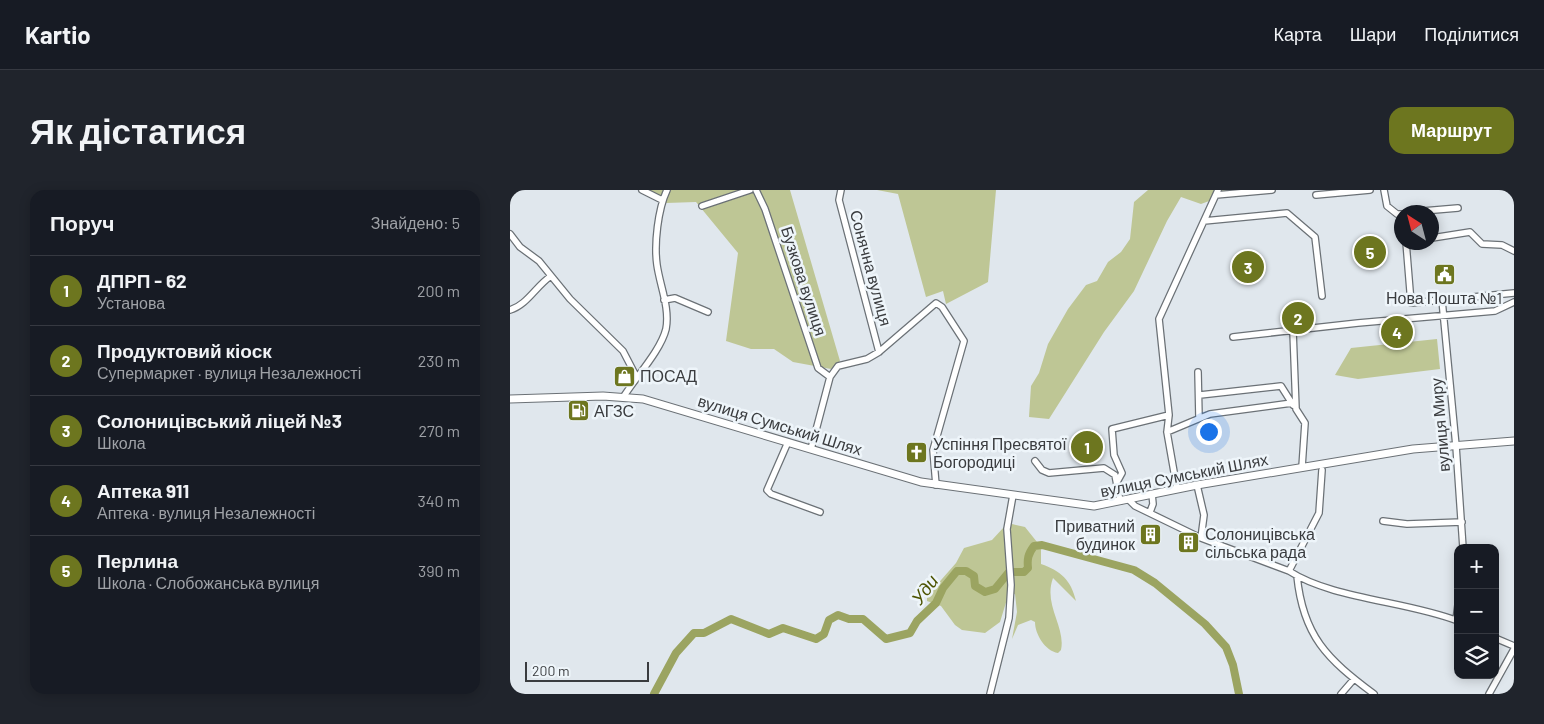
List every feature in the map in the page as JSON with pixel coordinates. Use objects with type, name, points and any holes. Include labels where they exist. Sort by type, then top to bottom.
[{"type":"main road","name":"вулиця Сумський Шлях","points":[[510,399],[624,396],[643,399],[921,482],[1094,506],[1197,485],[1413,449],[1514,441]]},
{"type":"street","points":[[642,190],[662,200]]},
{"type":"street","points":[[624,396],[636,376],[661,343],[666,330],[667,316],[657,263],[659,216],[662,200],[667,190]]},
{"type":"street","points":[[702,206],[750,190]]},
{"type":"street","name":"Бузкова вулиця","points":[[756,190],[766,209],[818,368],[830,377]]},
{"type":"street","name":"Сонячна вулиця","points":[[841,190],[839,200],[879,352]]},
{"type":"street","points":[[1177,489],[1167,432],[1169,415],[1159,320],[1217,192],[1272,190]]},
{"type":"street","points":[[1316,195],[1370,190]]},
{"type":"street","points":[[1384,190],[1387,206],[1394,212]]},
{"type":"street","points":[[1439,210],[1458,208]]},
{"type":"street","points":[[1204,221],[1287,213],[1315,236],[1322,296]]},
{"type":"street","points":[[1439,237],[1470,232],[1482,244],[1502,245],[1514,251]]},
{"type":"street","points":[[510,234],[520,246],[539,261],[570,299],[623,351],[636,376]]},
{"type":"street","points":[[1407,250],[1411,303],[1514,293]]},
{"type":"street","points":[[510,310],[516,308],[542,282],[551,276]]},
{"type":"street","points":[[664,300],[675,298],[708,312]]},
{"type":"street","name":"вулиця Миру","points":[[1442,300],[1456,446],[1463,544]]},
{"type":"street","points":[[1233,337],[1358,322],[1495,311],[1514,302]]},
{"type":"street","points":[[811,449],[830,377],[838,366],[867,359],[879,352],[936,303],[942,307],[964,341],[933,450],[936,485]]},
{"type":"street","points":[[1293,331],[1294,406]]},
{"type":"street","points":[[1198,372],[1199,418]]},
{"type":"street","points":[[1200,395],[1281,386],[1305,423],[1302,468]]},
{"type":"street","points":[[1167,432],[1199,418],[1294,406]]},
{"type":"street","points":[[1117,482],[1122,474],[1111,443],[1112,429],[1169,415]]},
{"type":"street","points":[[788,442],[767,490],[771,494],[820,512]]},
{"type":"street","points":[[1036,461],[1042,470],[1048,474],[1104,468],[1115,476],[1120,501]]},
{"type":"street","points":[[1289,571],[1319,512],[1322,470]]},
{"type":"street","points":[[1197,485],[1204,515],[1201,538]]},
{"type":"street","points":[[1150,512],[1153,504],[1152,494]]},
{"type":"street","points":[[990,694],[1009,618],[1011,585],[1007,524],[1013,495]]},
{"type":"street","points":[[1128,499],[1135,506],[1201,538],[1289,571],[1297,576],[1343,592],[1396,603],[1454,619]]},
{"type":"street","points":[[1383,521],[1407,524],[1462,522]]},
{"type":"street","points":[[1297,576],[1299,598],[1309,630],[1317,643],[1354,679],[1374,694]]},
{"type":"street","points":[[1490,694],[1514,648],[1499,640]]},
{"type":"street","points":[[1341,694],[1354,679]]},
{"type":"green space","points":[[647,190],[790,190],[840,361],[831,369],[793,362],[774,349],[751,349],[726,341],[738,253],[696,202],[666,203]]},
{"type":"green space","points":[[877,190],[996,190],[988,282],[946,304],[943,291],[926,297],[898,194]]},
{"type":"green space","points":[[1148,190],[1251,190],[1228,194],[1201,204],[1181,197],[1167,221],[1134,291],[1104,332],[1049,419],[1029,417],[1031,386],[1039,373],[1048,344],[1068,309],[1086,285],[1097,281],[1108,262],[1121,252],[1130,239],[1134,202]]},
{"type":"green space","points":[[1437,339],[1440,369],[1358,379],[1335,375],[1351,348]]},
{"type":"green space","points":[[1012,524],[1025,527],[1041,547],[1041,564],[1060,573],[1068,582],[1074,594],[1076,601],[1053,578],[1051,588],[1052,607],[1062,641],[1061,650],[1058,653],[1053,652],[1045,645],[1039,637],[1035,622],[1031,620],[1018,625],[1012,639],[1017,612],[1015,594],[1008,596],[1000,622],[985,633],[962,630],[955,625],[941,606],[927,601],[927,596],[956,563],[964,548],[992,540],[1004,527]]},
{"type":"waterway","name":"Уди","points":[[654,694],[676,653],[694,633],[704,633],[731,619],[769,634],[783,628],[816,639],[824,634],[829,620],[838,615],[849,619],[863,619],[886,639],[910,633],[917,621],[936,603],[943,588],[957,571],[966,571],[974,576],[975,586],[985,592],[995,589],[1009,572],[1024,572],[1028,568],[1028,557],[1032,549],[1034,546],[1042,545],[1134,570],[1155,583],[1205,624],[1226,647],[1233,665],[1239,694]]},
{"type":"place","name":"Перлина","points":[[1370,252]]},
{"type":"place","name":"Солоницівський ліцей №3","points":[[1248,267]]},
{"type":"place","name":"Нова Пошта №1","points":[[1444,274]]},
{"type":"place","name":"Продуктовий кіоск","points":[[1298,318]]},
{"type":"place","name":"Аптека 911","points":[[1397,332]]},
{"type":"place","name":"ПОСАД","points":[[624,376]]},
{"type":"place","name":"АГЗС","points":[[578,411]]},
{"type":"place","name":"ДПРП - 62","points":[[1087,447]]},
{"type":"place","name":"Успіння Пресвятої Богородиці","points":[[917,453]]},
{"type":"place","name":"Приватний будинок","points":[[1151,535]]},
{"type":"place","name":"Солоницівська сільська рада","points":[[1189,543]]}]
